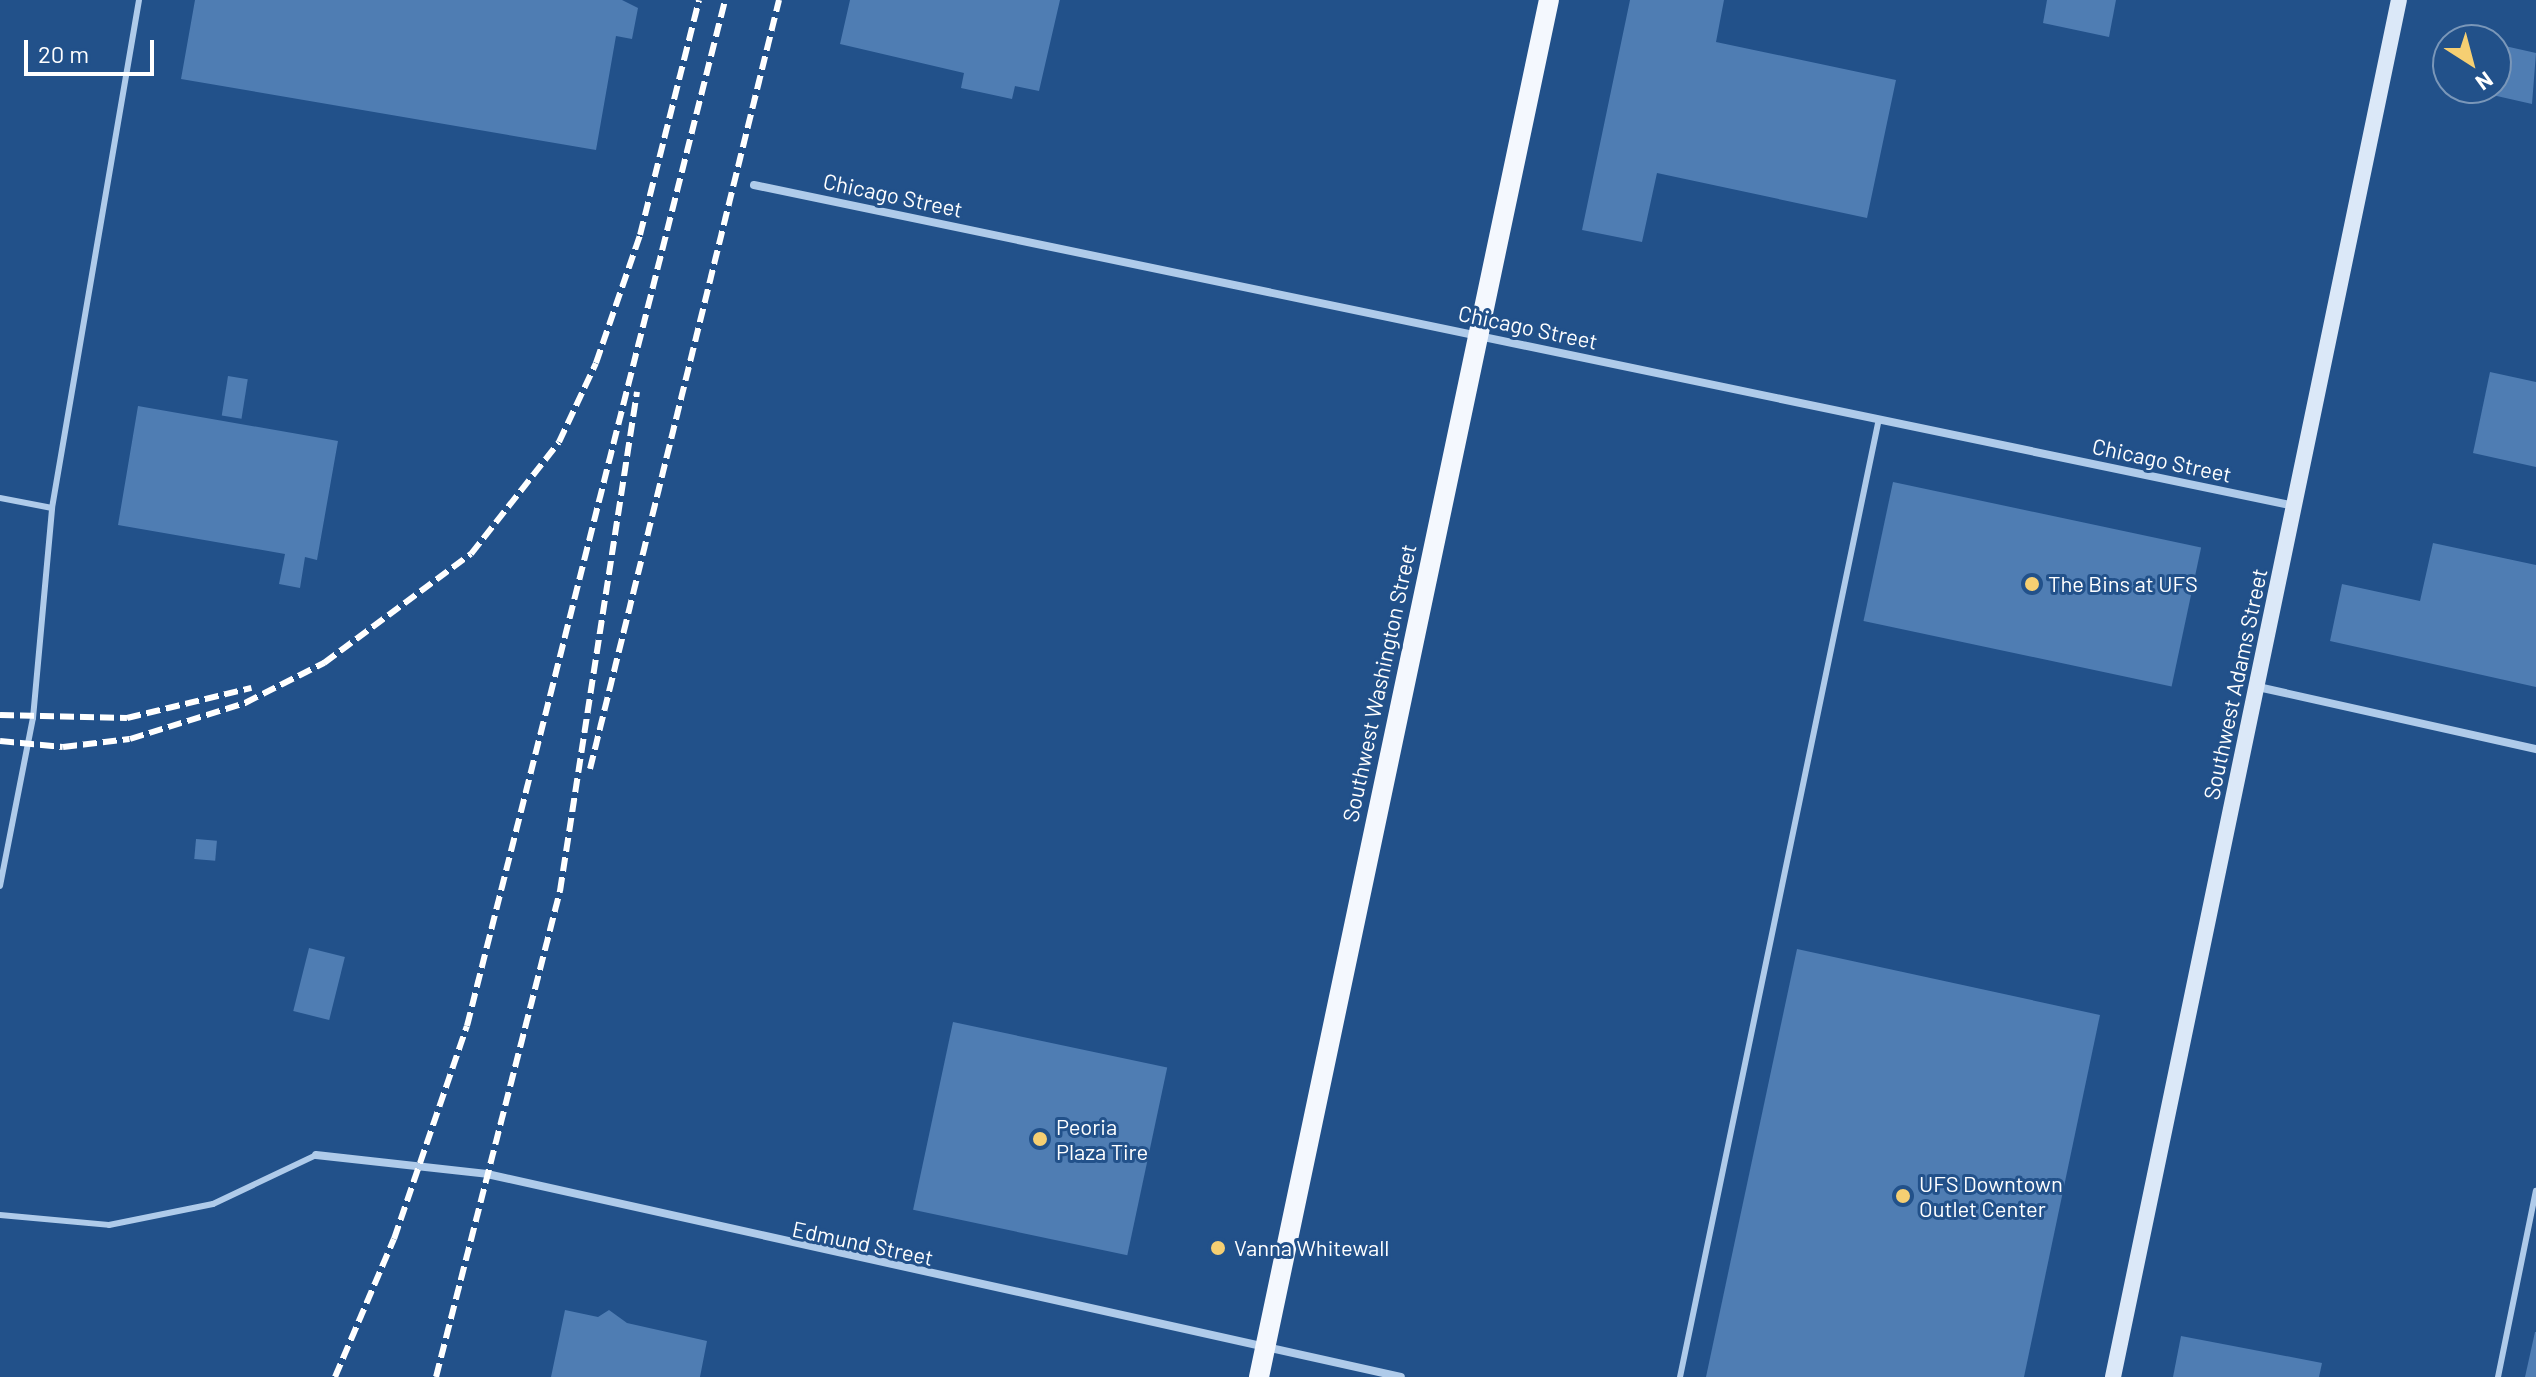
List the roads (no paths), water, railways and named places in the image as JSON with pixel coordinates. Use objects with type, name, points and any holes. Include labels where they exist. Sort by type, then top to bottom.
[{"type":"main road","name":"Southwest Washington Street","points":[[1259,1377],[1476,334],[1549,0]]},
{"type":"main road","name":"Southwest Adams Street","points":[[2113,1377],[2399,0]]},
{"type":"street","name":"Chicago Street","points":[[754,185],[2294,506]]},
{"type":"street","points":[[2258,687],[2536,749]]},
{"type":"street","name":"Edmund Street","points":[[316,1155],[487,1174],[1265,1350],[1401,1377]]},
{"type":"lane","points":[[0,886],[33,718],[52,508],[139,0]]},
{"type":"lane","points":[[1680,1377],[1879,419]]},
{"type":"lane","points":[[0,498],[52,508]]},
{"type":"lane","points":[[0,1215],[109,1225],[213,1204],[316,1155]]},
{"type":"lane","points":[[2498,1377],[2536,1191]]},
{"type":"railway","points":[[0,741],[63,747],[130,739],[245,703],[324,663],[471,554],[559,442],[596,363],[640,235],[699,0]]},
{"type":"railway","points":[[335,1377],[394,1239],[467,1026],[725,0]]},
{"type":"railway","points":[[590,769],[779,0]]},
{"type":"railway","points":[[436,1377],[560,891],[637,392]]},
{"type":"railway","points":[[0,715],[127,718],[251,688]]},
{"type":"place","name":"The Bins at UFS","points":[[2032,584]]},
{"type":"place","name":"Peoria Plaza Tire","points":[[1040,1139]]},
{"type":"place","name":"UFS Downtown Outlet Center","points":[[1903,1196]]},
{"type":"place","name":"Vanna Whitewall","points":[[1218,1248]]}]
